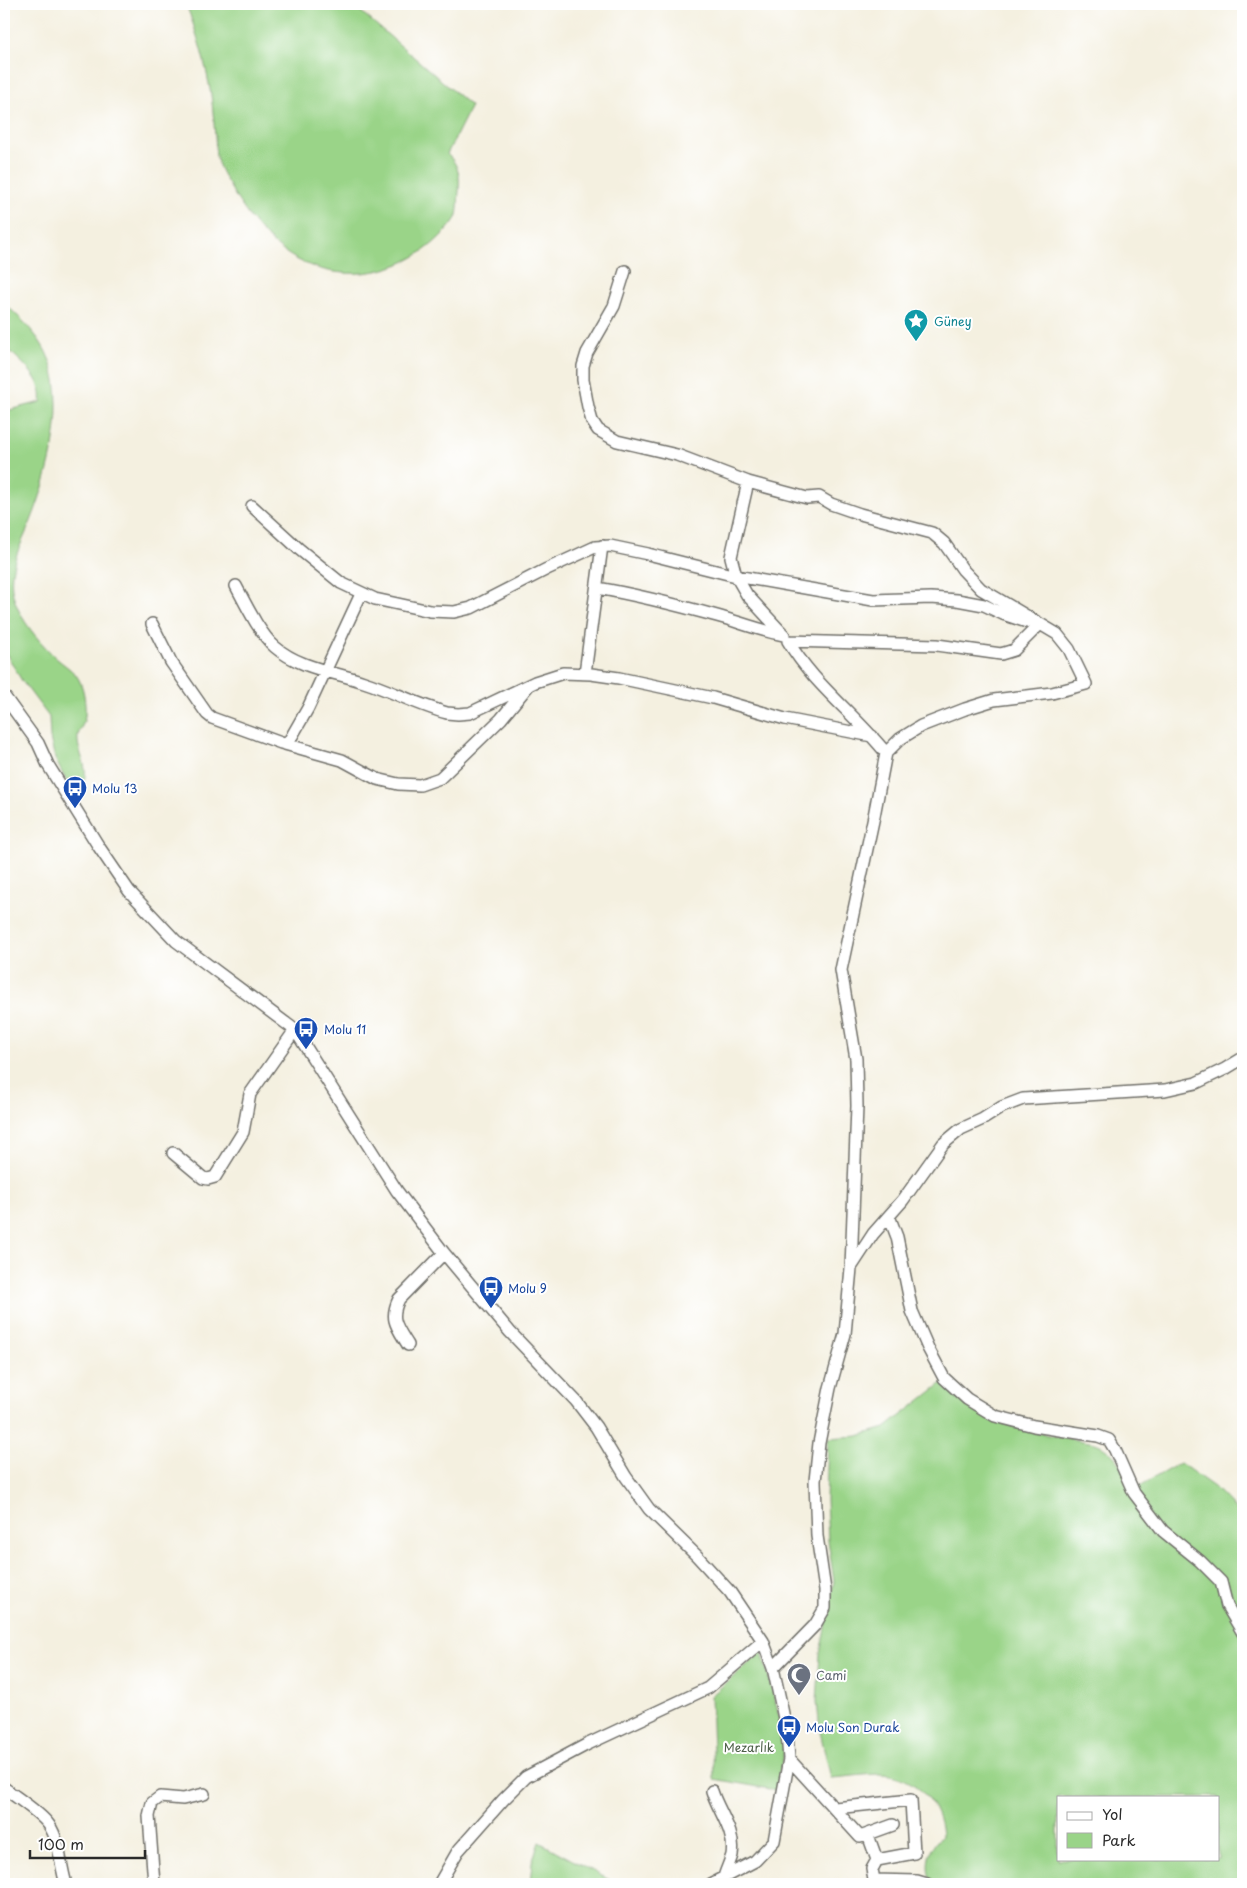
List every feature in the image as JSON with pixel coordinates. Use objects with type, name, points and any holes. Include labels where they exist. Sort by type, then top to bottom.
[{"type":"street","points":[[625,271],[614,306],[586,353],[583,366],[589,414],[595,426],[605,436],[617,441],[677,455],[748,482],[807,498],[819,497],[831,504],[860,514],[932,533],[944,543],[963,570],[981,589],[1057,634],[1066,644],[1086,684],[1052,692],[994,700],[965,709],[921,726],[900,739],[886,753],[841,970],[856,1059],[857,1106],[851,1268],[845,1334],[830,1388],[819,1443],[815,1481],[817,1536],[825,1590],[824,1608],[815,1625],[773,1668]]},
{"type":"street","points":[[597,588],[656,599],[677,607],[784,635],[742,589],[731,557],[748,482]]},
{"type":"street","points":[[252,506],[332,577],[361,594],[430,611],[462,610],[480,605],[558,564],[595,547],[602,546],[618,547],[736,576],[873,600],[916,598],[957,600],[984,605],[1018,619],[1040,624]]},
{"type":"street","points":[[585,673],[602,546]]},
{"type":"street","points":[[236,586],[265,637],[275,647],[299,662],[366,682],[417,703],[452,714],[464,714],[475,711],[528,685],[563,673],[585,673],[619,678],[728,702],[785,719],[872,736]]},
{"type":"street","points":[[288,743],[308,708],[361,594]]},
{"type":"street","points":[[152,624],[171,662],[207,714],[224,723],[342,760],[367,774],[388,782],[409,785],[426,784],[440,778],[512,707],[528,685]]},
{"type":"street","points":[[886,753],[872,736],[834,700],[788,640],[937,645],[1001,654],[1014,650],[1040,624]]},
{"type":"street","points":[[4,696],[38,743],[48,765],[129,891],[176,941],[295,1030],[397,1191],[444,1253],[510,1332],[576,1401],[596,1426],[626,1477],[649,1509],[698,1556],[730,1592],[763,1641],[773,1668],[787,1732],[789,1759],[774,1841],[755,1861],[710,1884]]},
{"type":"street","points":[[172,1153],[203,1178],[215,1177],[243,1132],[250,1094],[295,1030]]},
{"type":"street","points":[[851,1268],[873,1234],[903,1200],[943,1144],[962,1129],[1002,1107],[1023,1099],[1172,1088],[1196,1083],[1243,1058]]},
{"type":"street","points":[[889,1216],[897,1238],[912,1311],[928,1348],[944,1378],[966,1399],[996,1416],[1034,1426],[1098,1436],[1109,1440],[1134,1493],[1163,1531],[1200,1561],[1221,1582],[1227,1606],[1243,1633]]},
{"type":"street","points":[[408,1345],[395,1323],[395,1306],[399,1299],[444,1253]]},
{"type":"street","points":[[439,1884],[458,1851],[526,1777],[586,1745],[708,1688],[763,1641]]},
{"type":"street","points":[[789,1759],[860,1837],[893,1825]]},
{"type":"street","points":[[4,1788],[42,1816],[49,1825],[56,1842],[66,1884]]},
{"type":"street","points":[[712,1791],[730,1833],[732,1854],[724,1877]]},
{"type":"street","points":[[154,1884],[149,1816],[152,1803],[160,1797],[183,1799],[204,1794]]},
{"type":"street","points":[[834,1808],[911,1800],[914,1853],[877,1860]]},
{"type":"street","points":[[868,1834],[877,1860],[872,1869],[874,1880],[917,1881],[927,1884]]},
{"type":"green space","points":[[186,4],[352,4],[471,106],[447,154],[458,171],[459,180],[458,212],[450,226],[425,250],[409,260],[392,267],[356,273],[320,269],[292,257],[273,243],[242,207],[217,161],[209,83],[201,49]]},
{"type":"green space","points":[[4,303],[27,326],[42,345],[53,371],[56,392],[57,414],[50,459],[38,502],[14,562],[12,589],[14,599],[28,626],[49,651],[76,675],[83,689],[85,715],[78,736],[78,742],[85,767],[85,779],[82,784],[70,788],[55,759],[50,738],[49,717],[22,681],[4,650],[4,453],[8,432],[6,411],[41,402],[41,394],[39,386],[30,371],[4,346]]},
{"type":"green space","points":[[945,1381],[1011,1425],[1032,1432],[1095,1443],[1102,1446],[1114,1456],[1138,1487],[1180,1463],[1214,1487],[1243,1517],[1243,1884],[932,1884],[928,1871],[930,1852],[942,1836],[937,1813],[924,1794],[905,1780],[894,1776],[876,1774],[831,1778],[820,1732],[817,1701],[820,1654],[834,1581],[828,1540],[826,1500],[828,1438],[858,1436],[885,1428]]},
{"type":"green space","name":"Mezarlık","points":[[762,1652],[785,1746],[776,1790],[714,1779],[711,1696]]},
{"type":"green space","points":[[539,1842],[615,1884],[530,1884],[532,1862]]},
{"type":"place","name":"Güney","points":[[916,342]]},
{"type":"place","name":"Molu 13","points":[[75,809]]},
{"type":"place","name":"Molu 11","points":[[306,1050]]},
{"type":"place","name":"Molu 9","points":[[491,1309]]},
{"type":"place","name":"Cami","points":[[799,1696]]},
{"type":"place","name":"Molu Son Durak","points":[[789,1748]]}]
